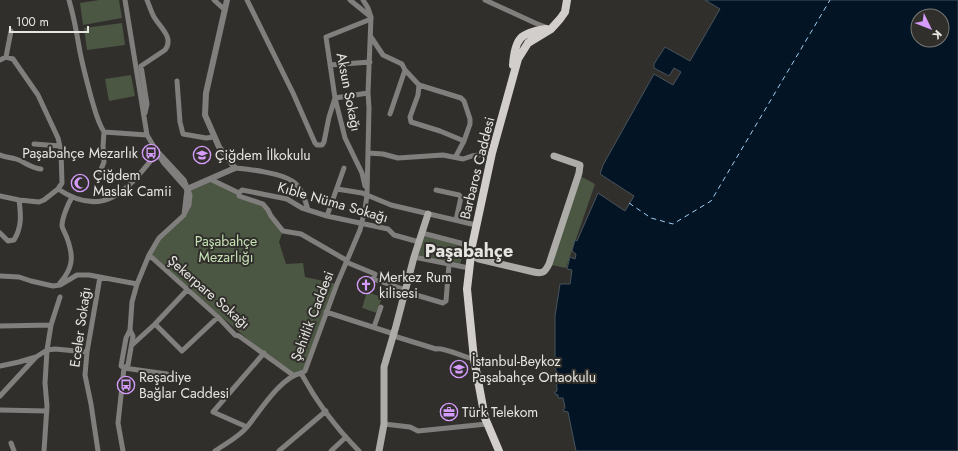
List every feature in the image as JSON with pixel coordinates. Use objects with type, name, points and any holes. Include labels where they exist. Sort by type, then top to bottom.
[{"type":"main road","points":[[551,29],[565,12],[567,0]]},
{"type":"main road","name":"Barbaros Caddesi","points":[[499,451],[487,424],[474,359],[467,289],[469,268],[476,225],[492,153],[514,76],[513,69],[516,45],[521,37],[529,32],[551,29]]},
{"type":"main road","points":[[471,255],[478,259],[541,274],[547,269],[579,173],[580,165],[554,156]]},
{"type":"main road","points":[[379,451],[384,424],[384,367],[406,291],[414,257],[428,214]]},
{"type":"street","points":[[69,0],[74,15],[80,53],[94,108],[98,121],[104,132],[104,162],[100,172]]},
{"type":"street","points":[[123,451],[118,423],[124,368],[121,366],[126,338],[130,330],[132,302],[137,284],[149,255],[159,238],[184,216],[189,206],[190,195],[187,189],[163,162],[147,135],[125,0]]},
{"type":"street","points":[[144,117],[147,104],[141,66],[162,52],[168,46],[168,40],[164,30],[153,17],[147,0]]},
{"type":"street","points":[[214,0],[225,10]]},
{"type":"street","points":[[227,0],[206,93],[205,115],[218,147],[235,168]]},
{"type":"street","points":[[247,0],[317,145],[322,145],[324,142],[329,117],[335,98],[368,94]]},
{"type":"street","points":[[350,0],[371,18]]},
{"type":"street","points":[[363,0],[371,18],[368,94],[367,195]]},
{"type":"street","points":[[485,0],[534,23],[551,29]]},
{"type":"street","name":"Aksun Sokağı","points":[[367,195],[362,173],[345,138],[335,98],[326,37],[371,18]]},
{"type":"street","points":[[6,57],[11,31]]},
{"type":"street","points":[[371,37],[383,55],[399,62],[419,85],[461,98],[464,101],[470,119],[470,124],[464,141],[456,156]]},
{"type":"street","points":[[0,60],[9,57],[15,62],[38,95],[58,138],[61,151],[62,183],[58,189],[39,202],[0,196]]},
{"type":"street","points":[[330,65],[370,62]]},
{"type":"street","points":[[390,114],[405,70]]},
{"type":"street","points":[[177,81],[180,122],[183,134],[206,138],[214,136]]},
{"type":"street","points":[[419,85],[418,95],[410,117],[411,122],[440,131],[464,141]]},
{"type":"street","points":[[104,132],[147,135]]},
{"type":"street","points":[[34,144],[60,146]]},
{"type":"street","points":[[58,189],[72,197],[92,203],[103,202],[115,196],[137,176],[158,152]]},
{"type":"street","points":[[368,153],[383,154],[398,158],[442,154],[456,156],[463,159],[492,153]]},
{"type":"street","points":[[0,155],[5,158],[15,158],[34,168],[42,169]]},
{"type":"street","points":[[187,189],[235,168],[247,169],[276,175],[292,181],[301,191],[308,210]]},
{"type":"street","points":[[327,216],[344,168]]},
{"type":"street","points":[[210,179],[239,193],[239,196],[263,204],[284,231],[301,234],[346,261],[375,274],[373,279],[406,291],[443,303],[446,301],[449,264]]},
{"type":"street","points":[[337,189],[362,193],[391,205],[476,225]]},
{"type":"street","name":"Kıble Nüma Sokağı","points":[[239,193],[242,190],[287,199],[308,210],[327,216],[388,229],[394,235],[419,242]]},
{"type":"street","points":[[436,190],[459,195],[461,197],[456,220]]},
{"type":"street","name":"Şehitlik Caddesi","points":[[359,451],[312,394],[301,373],[305,371],[326,312],[360,230],[367,195]]},
{"type":"street","points":[[58,285],[66,276],[71,264],[72,253],[62,226],[67,206],[72,197]]},
{"type":"street","points":[[0,233],[8,241],[14,240],[21,221],[19,200]]},
{"type":"street","points":[[422,233],[472,246]]},
{"type":"street","name":"Şekerpare Sokağı","points":[[149,255],[188,289],[235,335],[239,336],[264,353],[293,375]]},
{"type":"street","points":[[414,257],[469,268]]},
{"type":"street","points":[[0,276],[19,277],[53,286],[78,276],[89,275],[137,284]]},
{"type":"street","name":"Eceler Sokağı","points":[[98,451],[85,375],[87,352],[100,277]]},
{"type":"street","points":[[132,344],[155,324],[188,289]]},
{"type":"street","points":[[44,451],[47,411],[45,383],[47,350],[50,325],[60,297]]},
{"type":"street","points":[[374,328],[381,307]]},
{"type":"street","points":[[326,312],[394,334],[436,350],[440,348],[463,357],[474,359]]},
{"type":"street","points":[[155,324],[182,350],[218,317]]},
{"type":"street","points":[[0,326],[50,325]]},
{"type":"street","points":[[124,368],[128,365],[134,336],[130,330]]},
{"type":"street","points":[[0,396],[36,357],[47,350],[55,349],[87,352]]},
{"type":"street","points":[[247,427],[213,412],[264,353]]},
{"type":"street","points":[[0,366],[36,357]]},
{"type":"street","points":[[124,368],[167,374]]},
{"type":"street","points":[[215,451],[236,437],[247,427],[282,384],[293,375],[301,373]]},
{"type":"street","points":[[0,410],[47,411]]},
{"type":"street","points":[[279,451],[326,411]]},
{"type":"street","points":[[384,424],[410,428],[418,431],[487,424]]},
{"type":"street","points":[[331,451],[346,437]]},
{"type":"street","points":[[11,443],[14,451]]},
{"type":"green space","points":[[99,0],[119,0],[122,18],[83,25],[80,3]]},
{"type":"green space","points":[[122,23],[125,45],[87,50],[84,28]]},
{"type":"green space","points":[[131,75],[135,96],[109,101],[105,79]]},
{"type":"green space","points":[[580,176],[595,184],[566,268],[551,265]]},
{"type":"green space","name":"Paşabahçe Mezarlığı","points":[[210,179],[262,205],[283,231],[279,242],[286,264],[303,263],[305,277],[337,284],[305,371],[293,375],[256,346],[149,255],[159,238],[183,216],[187,189]]},
{"type":"green space","points":[[423,236],[465,246],[460,265],[418,255]]},
{"type":"green space","points":[[367,292],[382,297],[377,313],[362,308]]},
{"type":"water","points":[[705,0],[958,0],[958,451],[576,451],[568,412],[563,411],[565,407],[563,398],[558,398],[558,395],[555,394],[557,391],[555,316],[560,284],[570,284],[572,270],[567,269],[570,257],[575,259],[576,254],[572,251],[575,240],[577,241],[598,193],[625,211],[634,196],[600,174],[603,165],[654,74],[673,85],[681,72],[674,68],[669,76],[654,68],[654,64],[665,47],[690,61],[720,9]]},
{"type":"ferry route","points":[[629,203],[651,218],[673,224],[711,201],[830,0]]},
{"type":"place","name":"Paşabahçe Mezarlık","points":[[151,153]]},
{"type":"place","name":"Çiğdem İlkokulu","points":[[202,155]]},
{"type":"place","name":"Çiğdem Maslak Camii","points":[[80,183]]},
{"type":"place","name":"Merkez Rum kilisesi","points":[[366,285]]},
{"type":"place","name":"İstanbul-Beykoz Paşabahçe Ortaokulu","points":[[459,369]]},
{"type":"place","name":"Reşadiye Bağlar Caddesi","points":[[126,385]]},
{"type":"place","name":"Türk Telekom","points":[[449,412]]},
{"type":"district","name":"Paşabahçe","points":[[469,251]]}]
